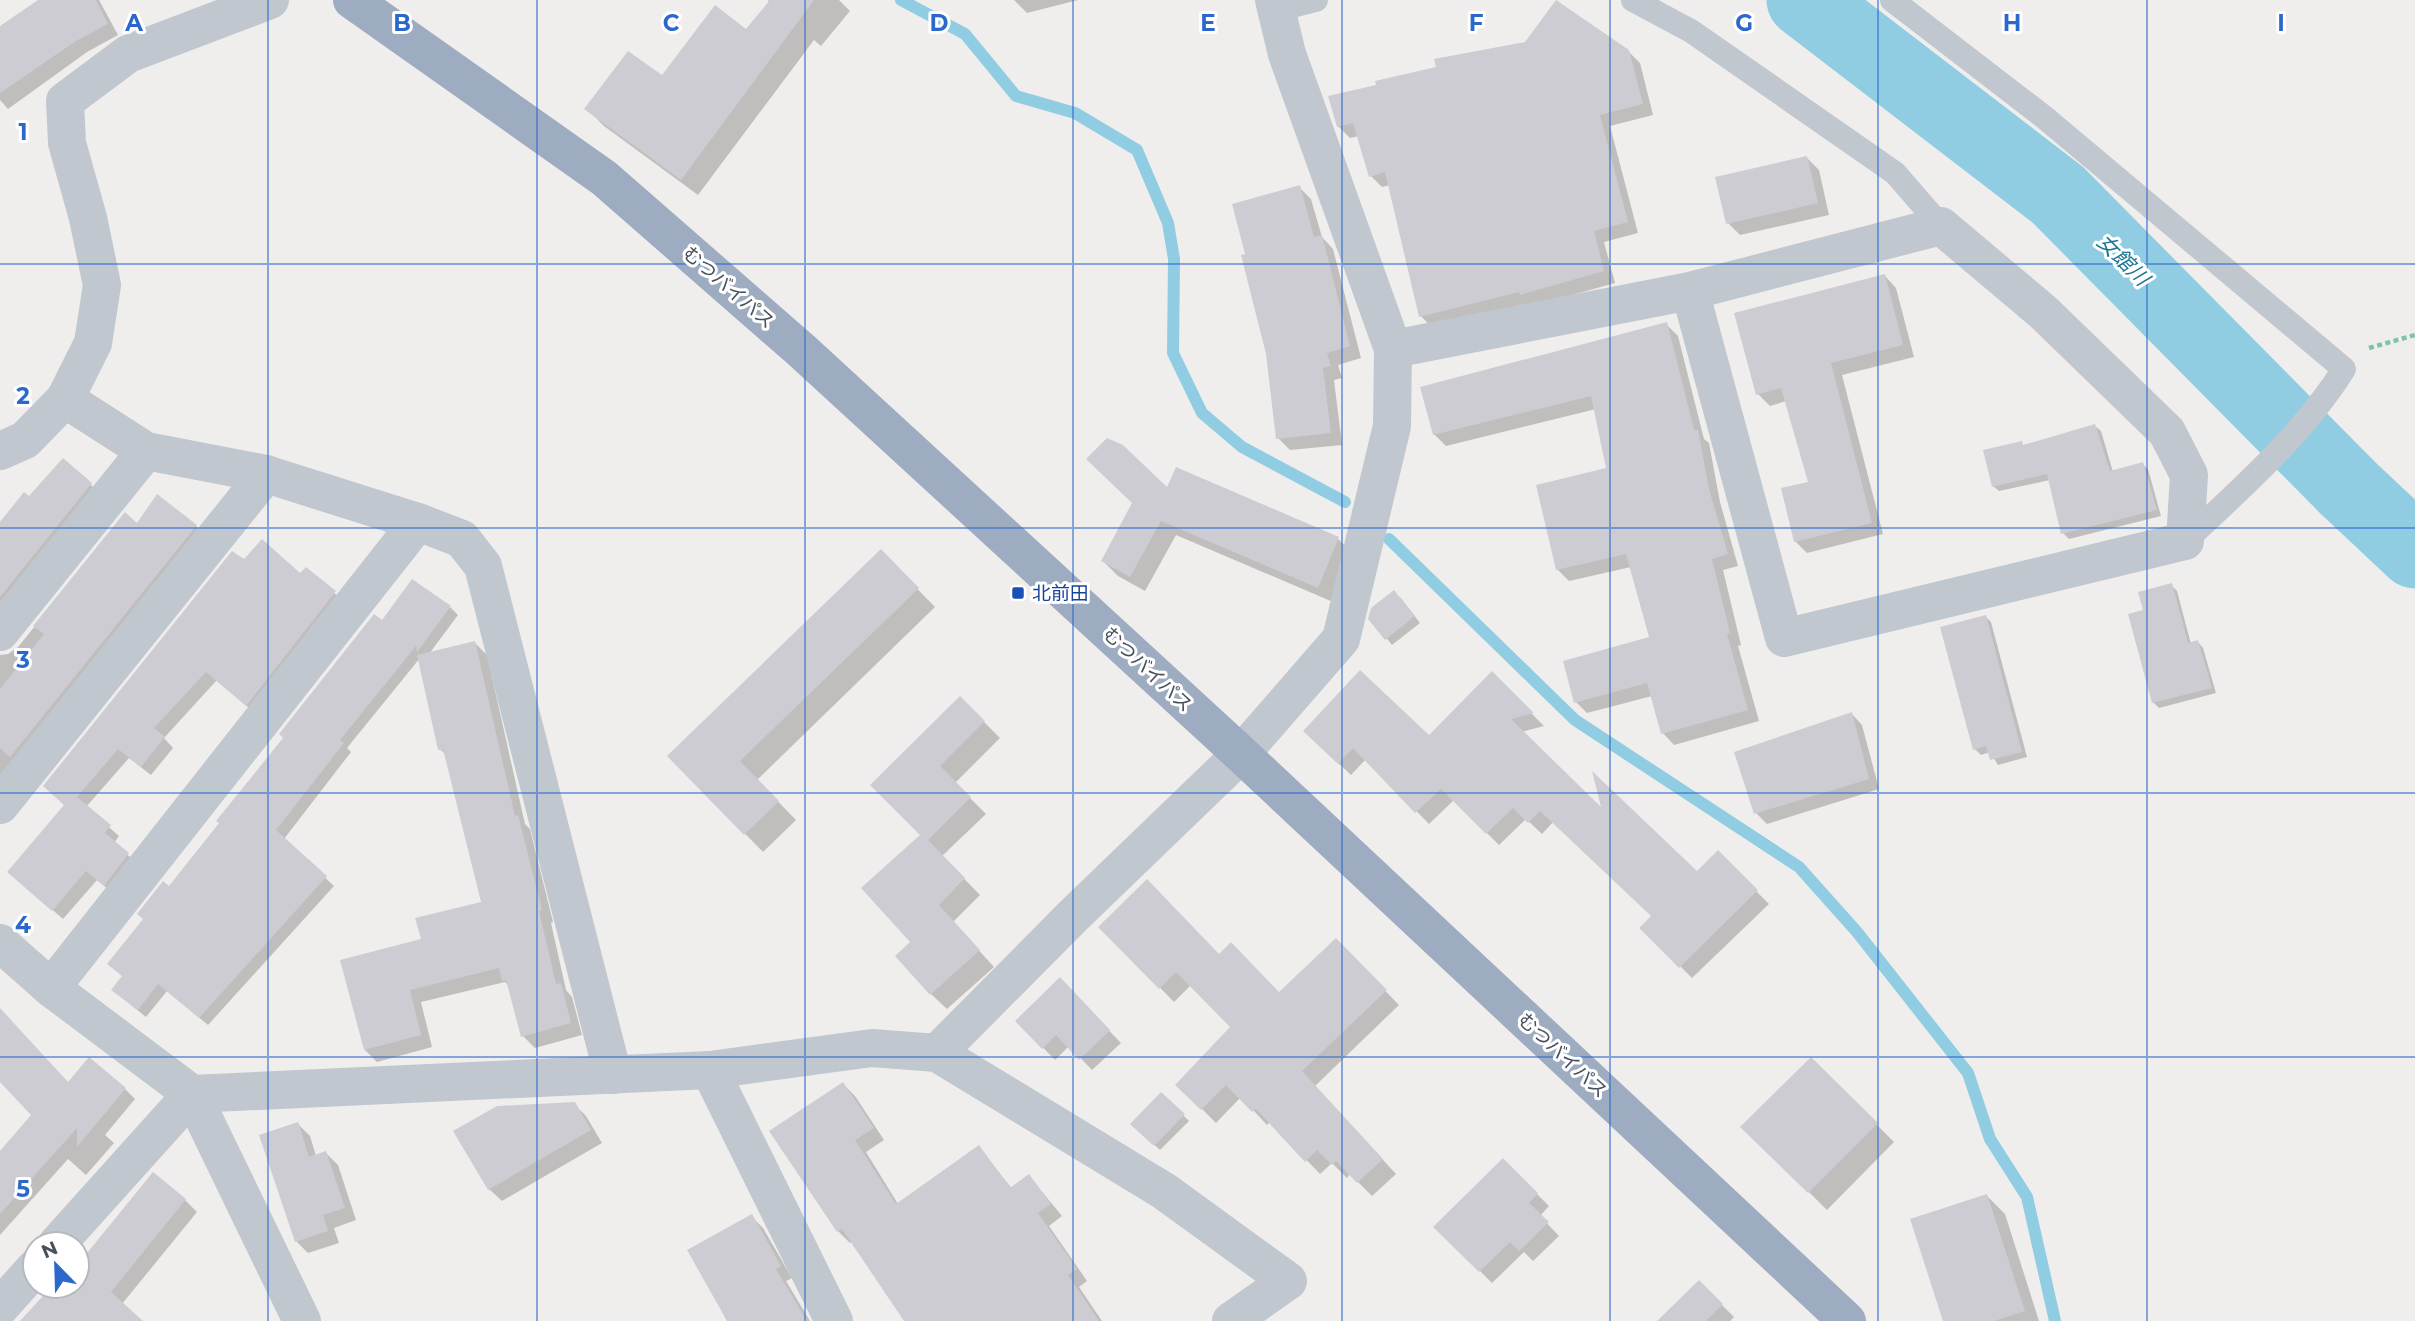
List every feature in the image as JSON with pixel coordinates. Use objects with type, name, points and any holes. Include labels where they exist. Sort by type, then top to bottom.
[{"type":"highway","name":"むつバイパス","points":[[352,0],[604,177],[801,350],[1241,754],[1847,1321]]},
{"type":"street","points":[[0,451],[25,440],[65,399],[93,343],[102,285],[88,218],[67,143],[65,101],[128,54],[270,0]]},
{"type":"street","points":[[937,1053],[1072,917],[1241,754],[1341,639],[1392,426],[1393,349],[1287,54],[1275,5]]},
{"type":"street","points":[[1393,349],[1690,290],[1941,226],[2043,312],[2167,432],[2189,475],[2185,541],[1784,638],[1690,290]]},
{"type":"street","points":[[65,399],[146,451],[266,474],[418,522],[462,539],[483,566],[613,1075]]},
{"type":"street","points":[[0,632],[146,451]]},
{"type":"street","points":[[0,805],[266,474]]},
{"type":"street","points":[[51,988],[418,522]]},
{"type":"street","points":[[0,943],[51,988],[192,1094],[302,1321]]},
{"type":"street","points":[[70,1230],[192,1094],[710,1070],[872,1048],[937,1053],[1164,1191],[1288,1280],[1231,1321]]},
{"type":"street","points":[[710,1070],[834,1321]]},
{"type":"street","points":[[0,1307],[21,1284]]},
{"type":"lane","points":[[1275,5],[1316,0]]},
{"type":"lane","points":[[1633,0],[1691,31],[1895,173],[1941,226]]},
{"type":"lane","points":[[1892,0],[2044,117],[2344,369],[2329,394],[2246,484],[2185,541]]},
{"type":"path","points":[[2344,369],[2364,350],[2415,335]]},
{"type":"building","points":[[38,0],[96,0],[108,24],[76,41],[0,93],[0,26]]},
{"type":"building","points":[[770,0],[814,0],[681,180],[584,109],[628,51],[662,75],[715,5],[746,29]]},
{"type":"building","points":[[1556,0],[1629,50],[1643,104],[1600,115],[1628,222],[1594,231],[1604,271],[1520,295],[1519,292],[1419,317],[1385,172],[1369,177],[1353,123],[1337,127],[1328,96],[1376,85],[1375,81],[1436,67],[1434,59],[1525,42]]},
{"type":"building","points":[[1807,156],[1818,203],[1726,224],[1715,177]]},
{"type":"building","points":[[1300,185],[1314,237],[1322,235],[1350,346],[1327,353],[1331,366],[1323,368],[1331,433],[1276,439],[1266,354],[1241,255],[1245,254],[1232,204]]},
{"type":"building","points":[[1885,274],[1903,345],[1831,363],[1872,523],[1794,542],[1781,488],[1808,482],[1781,388],[1756,395],[1734,313]]},
{"type":"building","points":[[1667,322],[1694,430],[1698,430],[1709,489],[1728,554],[1712,559],[1730,633],[1727,634],[1748,710],[1661,734],[1647,683],[1574,703],[1563,661],[1649,637],[1626,554],[1556,570],[1536,485],[1606,468],[1591,396],[1433,435],[1420,387]]},
{"type":"building","points":[[2095,424],[2110,471],[2143,462],[2157,510],[2061,534],[2047,474],[1992,487],[1983,450],[2022,441],[2023,445]]},
{"type":"building","points":[[1107,438],[1123,445],[1167,487],[1176,467],[1339,537],[1318,588],[1161,521],[1130,577],[1101,561],[1132,503],[1086,459]]},
{"type":"building","points":[[63,458],[92,483],[0,597],[0,522],[24,492],[29,496]]},
{"type":"building","points":[[157,494],[197,525],[10,757],[0,748],[0,689],[44,634],[33,626],[125,512],[137,523]]},
{"type":"building","points":[[262,539],[300,573],[306,567],[336,591],[246,706],[206,672],[154,728],[165,737],[141,767],[118,749],[77,797],[111,825],[105,833],[129,853],[104,886],[86,871],[52,911],[7,872],[64,805],[43,786],[232,551],[244,559]]},
{"type":"building","points":[[881,549],[919,588],[740,761],[779,801],[744,835],[667,756]]},
{"type":"building","points":[[412,579],[451,606],[417,652],[416,646],[340,740],[344,743],[276,830],[327,876],[199,1018],[158,984],[138,1010],[111,990],[122,976],[107,964],[143,919],[137,914],[163,881],[169,886],[219,823],[216,821],[283,738],[279,734],[374,614],[382,620]]},
{"type":"building","points":[[2172,583],[2188,643],[2198,640],[2212,688],[2152,703],[2128,614],[2143,610],[2138,592]]},
{"type":"building","points":[[1394,590],[1415,616],[1385,640],[1368,619],[1371,608]]},
{"type":"building","points":[[1986,615],[2022,752],[1990,760],[1986,746],[1973,750],[1940,627]]},
{"type":"building","points":[[475,641],[515,816],[518,815],[542,910],[539,911],[556,984],[561,983],[571,1023],[521,1037],[506,980],[502,981],[499,968],[410,990],[421,1035],[364,1050],[340,960],[421,939],[415,918],[481,902],[443,749],[438,750],[417,655]]},
{"type":"building","points":[[1360,670],[1429,735],[1492,671],[1534,713],[1511,719],[1601,807],[1592,771],[1697,871],[1718,850],[1758,890],[1679,968],[1639,928],[1651,916],[1540,811],[1528,823],[1513,808],[1486,834],[1441,789],[1415,813],[1353,748],[1338,764],[1303,731]]},
{"type":"building","points":[[960,696],[985,721],[940,766],[971,797],[928,840],[965,878],[939,905],[980,950],[930,995],[895,956],[910,942],[861,888],[920,835],[870,785]]},
{"type":"building","points":[[1852,712],[1869,779],[1754,814],[1734,752]]},
{"type":"building","points":[[1147,879],[1219,954],[1231,942],[1279,992],[1336,938],[1387,990],[1302,1071],[1383,1159],[1357,1183],[1336,1161],[1332,1165],[1317,1150],[1305,1162],[1256,1109],[1252,1112],[1226,1085],[1201,1110],[1175,1085],[1230,1027],[1176,972],[1159,989],[1098,927]]},
{"type":"building","points":[[1060,977],[1110,1030],[1079,1060],[1056,1035],[1042,1049],[1015,1021]]},
{"type":"building","points":[[0,1008],[68,1082],[89,1057],[126,1088],[77,1147],[77,1128],[0,1214],[0,1151],[31,1115],[0,1082]]},
{"type":"building","points":[[1811,1057],[1878,1123],[1808,1193],[1740,1127]]},
{"type":"building","points":[[843,1082],[874,1128],[855,1140],[896,1204],[979,1145],[1010,1188],[1029,1174],[1051,1204],[1038,1213],[1077,1269],[1068,1275],[1099,1321],[904,1321],[842,1229],[837,1232],[769,1131]]},
{"type":"building","points":[[1161,1092],[1185,1114],[1154,1146],[1130,1124]]},
{"type":"building","points":[[575,1102],[591,1130],[488,1190],[453,1131],[497,1106]]},
{"type":"building","points":[[298,1122],[309,1157],[326,1151],[345,1208],[323,1215],[328,1231],[295,1242],[259,1135]]},
{"type":"building","points":[[1503,1158],[1538,1193],[1529,1203],[1549,1222],[1519,1251],[1510,1242],[1479,1272],[1433,1227]]},
{"type":"building","points":[[153,1172],[186,1199],[111,1292],[143,1321],[20,1321],[39,1300],[91,1300],[91,1248]]},
{"type":"building","points":[[1987,1194],[2025,1311],[1994,1321],[1943,1321],[1910,1219]]},
{"type":"building","points":[[752,1214],[781,1266],[776,1269],[807,1321],[727,1321],[687,1250]]},
{"type":"building","points":[[1699,1280],[1723,1304],[1706,1321],[1657,1321]]},
{"type":"waterway","points":[[901,0],[965,34],[1016,96],[1075,113],[1137,150],[1168,223],[1174,259],[1173,353],[1202,413],[1242,447],[1345,502]]},
{"type":"waterway","name":"女館川","points":[[1804,0],[2058,195],[2348,488],[2415,551]]},
{"type":"waterway","points":[[1389,539],[1575,720],[1799,867],[1857,932],[1968,1073],[1990,1139],[2027,1197],[2055,1321]]},
{"type":"place","name":"北前田","points":[[1018,593]]}]
